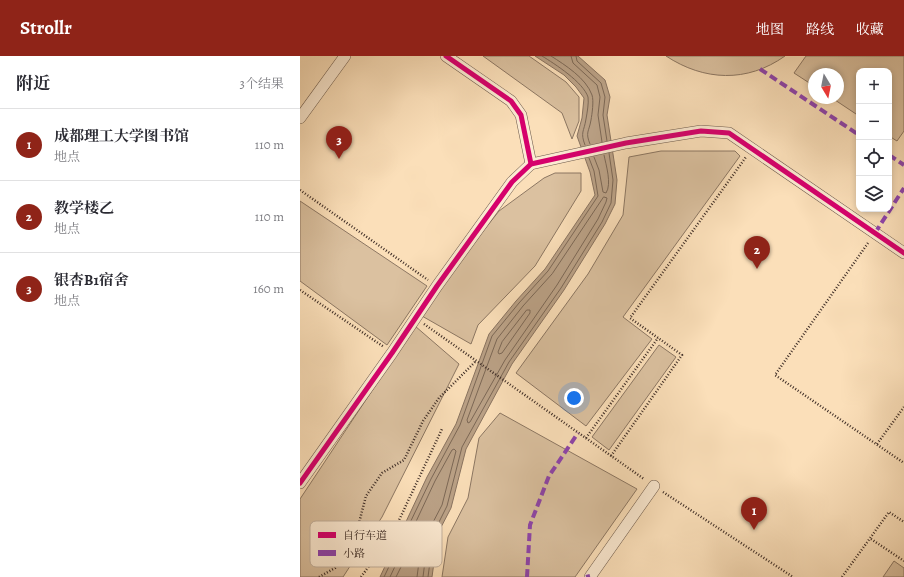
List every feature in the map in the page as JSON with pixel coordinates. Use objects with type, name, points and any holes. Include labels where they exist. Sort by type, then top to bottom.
[{"type":"street","points":[[300,118],[345,56]]},
{"type":"street","points":[[446,56],[511,101],[521,115],[531,164]]},
{"type":"street","points":[[300,483],[392,353],[437,286],[512,182],[531,164],[626,143],[701,131],[729,133],[904,253]]},
{"type":"street","points":[[590,577],[654,486]]},
{"type":"path","points":[[611,456],[682,355],[630,318],[752,149]]},
{"type":"path","points":[[300,190],[437,286]]},
{"type":"path","points":[[875,233],[776,375],[904,463]]},
{"type":"path","points":[[300,290],[392,353]]},
{"type":"path","points":[[416,318],[654,486],[793,577]]},
{"type":"path","points":[[586,438],[658,338]]},
{"type":"path","points":[[359,521],[366,496],[382,473],[404,460],[423,421],[439,398],[476,361]]},
{"type":"path","points":[[877,444],[904,407]]},
{"type":"path","points":[[399,521],[442,429]]},
{"type":"path","points":[[842,577],[890,512],[904,522]]},
{"type":"path","points":[[871,539],[904,561]]},
{"type":"path","points":[[319,577],[336,567]]},
{"type":"path","points":[[361,577],[368,567]]},
{"type":"shaded area","points":[[483,56],[529,56],[566,82],[579,97],[579,121],[572,139],[562,113]]},
{"type":"shaded area","points":[[666,56],[785,56],[771,65],[756,71],[726,76],[695,70]]},
{"type":"shaded area","points":[[806,56],[904,56],[904,131],[897,141],[892,138],[892,68],[856,68],[856,114],[841,104],[844,104],[844,68],[808,68],[808,82],[794,73]]},
{"type":"shaded area","points":[[661,151],[735,151],[740,156],[623,317],[652,339],[586,426],[516,373],[588,274],[623,215],[629,157]]},
{"type":"shaded area","points":[[555,173],[581,173],[581,191],[535,266],[478,325],[471,344],[422,316],[469,249],[499,211],[544,178]]},
{"type":"shaded area","points":[[300,201],[427,286],[387,345],[300,281]]},
{"type":"shaded area","points":[[415,326],[459,364],[379,521],[310,521],[310,567],[350,567],[343,577],[300,577],[300,499]]},
{"type":"shaded area","points":[[659,345],[676,357],[609,450],[592,437]]},
{"type":"shaded area","points":[[500,413],[637,489],[575,577],[442,577],[448,537],[468,498],[479,438]]},
{"type":"shaded area","points":[[894,561],[904,568],[904,577],[883,577]]},
{"type":"water","points":[[535,56],[578,56],[605,80],[610,97],[607,115],[617,180],[615,204],[605,224],[564,290],[512,364],[466,449],[451,508],[442,525],[442,521],[406,521],[427,477],[456,424],[489,334],[545,269],[595,195],[590,172],[577,136],[582,118],[584,98],[564,75]]},
{"type":"water","points":[[385,567],[433,567],[432,577],[380,577]]},
{"type":"marked path","points":[[760,69],[856,133]]},
{"type":"marked path","points":[[892,157],[904,165]]},
{"type":"marked path","points":[[875,233],[904,188]]},
{"type":"marked path","points":[[527,577],[530,525],[549,476],[578,433]]},
{"type":"marked path","points":[[586,577],[590,576]]},
{"type":"cycle path","points":[[446,56],[511,101],[521,115],[531,164]]},
{"type":"cycle path","points":[[300,483],[392,353],[437,286],[512,182],[531,164],[626,143],[701,131],[729,133],[904,253]]},
{"type":"place","name":"银杏B1宿舍","points":[[339,159]]},
{"type":"place","name":"教学楼乙","points":[[757,269]]},
{"type":"place","name":"成都理工大学图书馆","points":[[754,530]]}]
